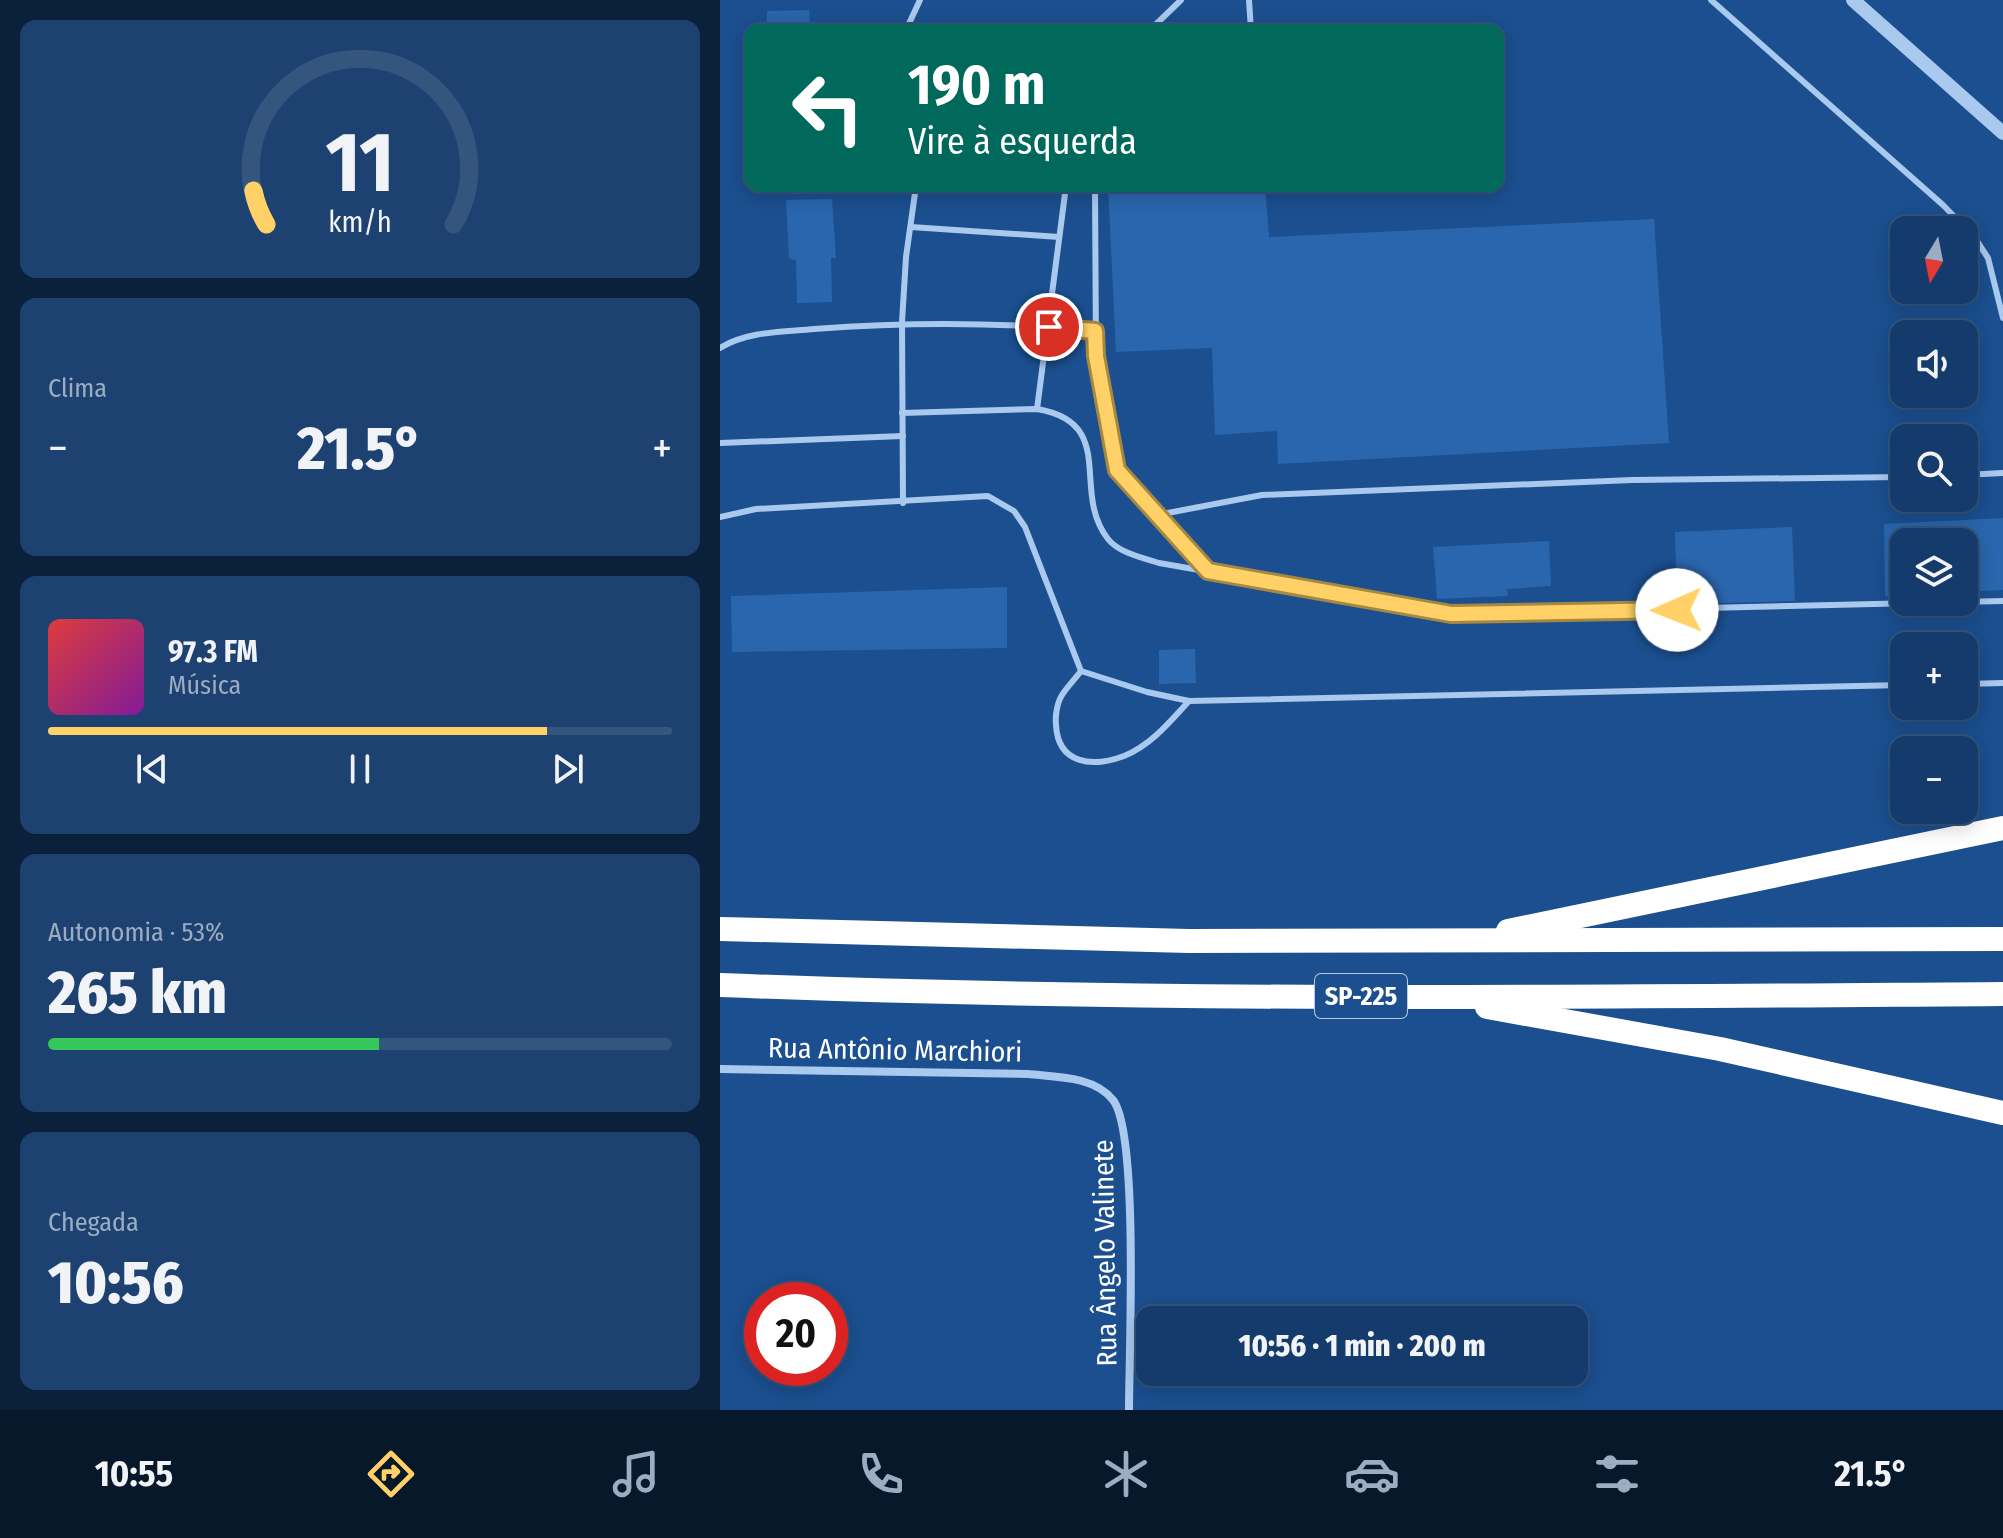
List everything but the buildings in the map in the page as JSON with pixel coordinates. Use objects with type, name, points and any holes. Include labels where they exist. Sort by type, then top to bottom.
[{"type":"highway","points":[[1455,942],[2003,828]]},
{"type":"highway","name":"SP-225","points":[[720,929],[1189,941],[2003,939]]},
{"type":"highway","name":"SP-225","points":[[720,985],[913,992],[1425,996],[2003,994]]},
{"type":"highway","points":[[1425,996],[1720,1049],[2003,1113]]},
{"type":"street","points":[[1853,0],[2002,132]]},
{"type":"street","name":"Rua Antônio Marchiori","points":[[720,1069],[1028,1074],[1069,1078]]},
{"type":"street","name":"Rua Ângelo Valinete","points":[[1069,1078],[1098,1087],[1114,1101],[1124,1121],[1129,1163],[1129,1410]]},
{"type":"lane","points":[[909,24],[920,0]]},
{"type":"lane","points":[[1156,24],[1181,0]]},
{"type":"lane","points":[[1249,0],[1251,24]]},
{"type":"lane","points":[[1711,0],[1943,205],[1975,238],[1988,258],[2003,318]]},
{"type":"lane","points":[[903,503],[902,322],[915,192]]},
{"type":"lane","points":[[1037,409],[1065,192]]},
{"type":"lane","points":[[1095,192],[1096,356],[1117,470],[1208,571]]},
{"type":"lane","points":[[911,227],[1059,237]]},
{"type":"lane","points":[[720,348],[735,339],[777,333],[902,322],[1095,331]]},
{"type":"lane","points":[[902,413],[1037,409],[1058,412],[1083,431],[1097,517],[1109,540],[1131,554],[1159,563],[1451,614],[2003,601]]},
{"type":"lane","points":[[720,443],[903,436]]},
{"type":"lane","points":[[1978,474],[2003,473]]},
{"type":"lane","points":[[1157,515],[1262,495],[1632,480],[1890,477]]},
{"type":"lane","points":[[720,517],[756,509],[988,496],[1014,511],[1025,527],[1081,671]]},
{"type":"lane","points":[[1081,671],[1061,697],[1055,718],[1057,739],[1069,757],[1084,764],[1126,756],[1157,736],[1189,701]]},
{"type":"lane","points":[[1081,671],[1147,692],[1189,701],[1890,685]]},
{"type":"lane","points":[[1978,684],[2003,683]]},
{"type":"route","points":[[1049,327],[1095,331],[1096,356],[1117,470],[1208,571],[1451,614],[1677,610]]}]
